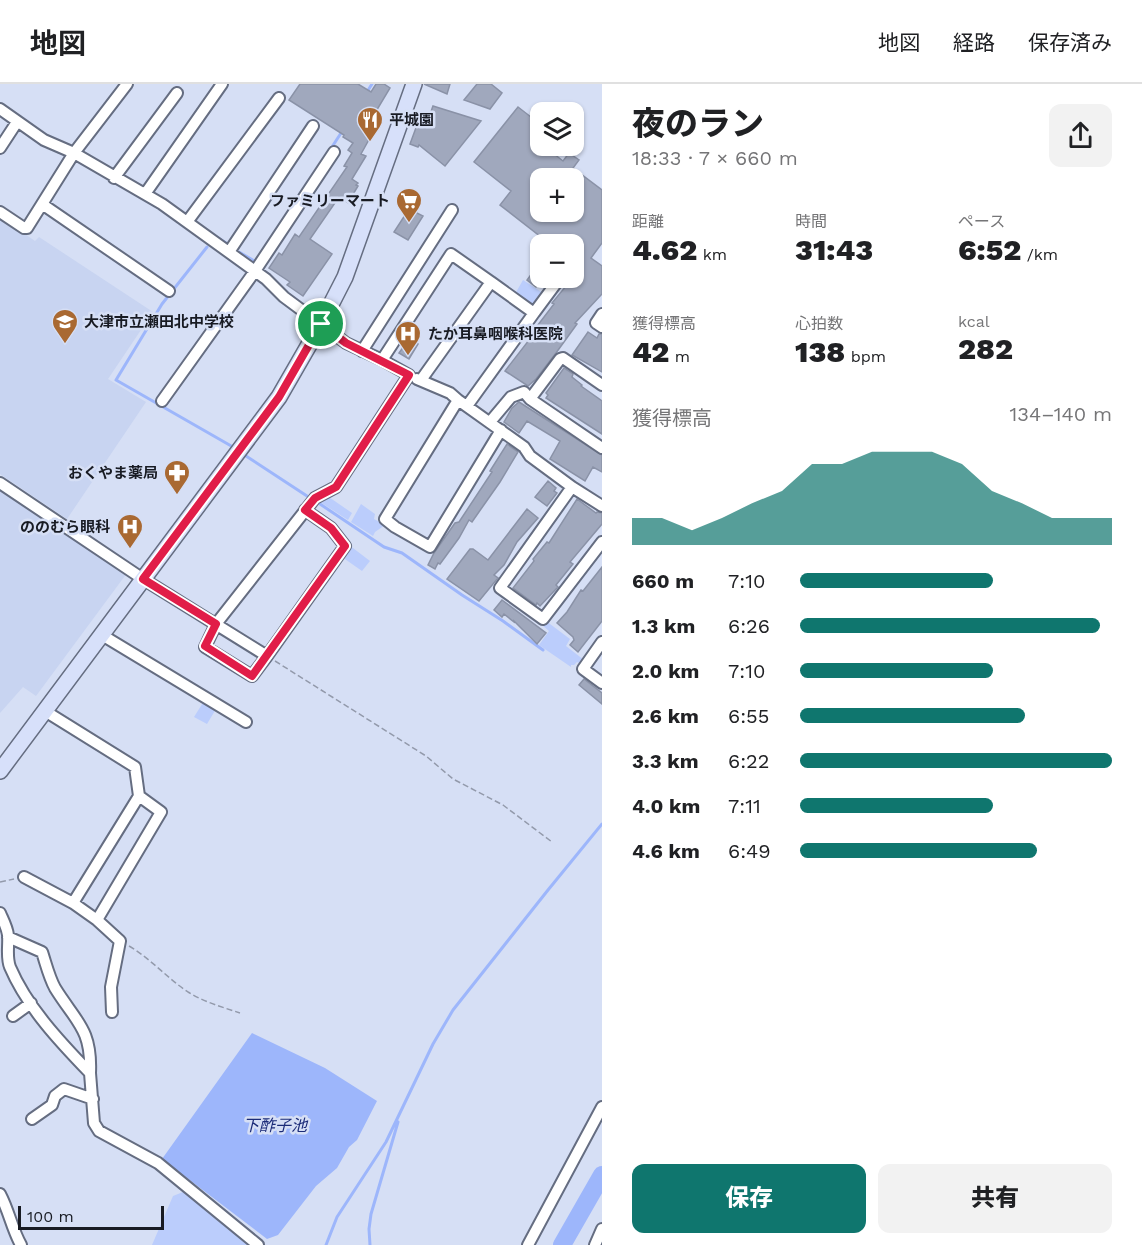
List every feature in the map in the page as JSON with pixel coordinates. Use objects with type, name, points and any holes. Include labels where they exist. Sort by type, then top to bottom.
[{"type":"street","points":[[0,212],[27,228],[74,153],[127,84]]},
{"type":"street","points":[[145,194],[222,84]]},
{"type":"street","points":[[0,771],[279,397],[345,277],[414,84]]},
{"type":"street","points":[[114,178],[177,93]]},
{"type":"street","points":[[187,222],[279,98]]},
{"type":"street","points":[[0,109],[44,140],[74,153],[162,204],[255,271],[284,297],[346,343],[450,393],[524,447],[530,456],[573,488],[602,506]]},
{"type":"street","points":[[0,148],[17,122]]},
{"type":"street","points":[[229,252],[314,126]]},
{"type":"street","points":[[162,400],[255,271],[334,152]]},
{"type":"street","points":[[42,204],[169,291]]},
{"type":"street","points":[[362,351],[452,210]]},
{"type":"street","points":[[382,360],[451,254],[534,312]]},
{"type":"street","points":[[421,380],[491,282]]},
{"type":"street","points":[[501,430],[430,547],[385,519],[463,403],[552,288]]},
{"type":"street","points":[[602,314],[596,322],[602,327]]},
{"type":"street","points":[[530,399],[563,358],[602,385]]},
{"type":"street","points":[[305,510],[331,528],[345,546],[252,676],[205,646],[216,624],[305,510],[315,498],[336,487],[409,375]]},
{"type":"street","points":[[490,422],[511,396],[524,393],[602,448]]},
{"type":"street","points":[[0,483],[143,579],[267,656]]},
{"type":"street","points":[[573,488],[500,588],[543,619],[602,542]]},
{"type":"street","points":[[102,635],[246,722]]},
{"type":"street","points":[[602,642],[583,669],[602,682]]},
{"type":"street","points":[[45,711],[135,767],[139,796],[73,903]]},
{"type":"street","points":[[97,920],[161,812],[139,796]]},
{"type":"street","points":[[24,877],[73,903],[97,920],[120,941],[111,987],[112,1012]]},
{"type":"street","points":[[0,913],[8,937],[9,964],[31,1003],[68,1051],[90,1073]]},
{"type":"street","points":[[8,937],[42,952],[55,987],[89,1041],[94,1123],[99,1131],[158,1162],[258,1245]]},
{"type":"street","points":[[13,1016],[31,1003]]},
{"type":"street","points":[[32,1119],[52,1106],[54,1096],[64,1089],[93,1099]]},
{"type":"street","points":[[528,1245],[602,1107]]},
{"type":"street","points":[[0,1194],[8,1208],[16,1238],[21,1245]]},
{"type":"street","points":[[595,1245],[602,1229]]},
{"type":"path","points":[[267,656],[426,756],[453,779],[503,805],[552,842]]},
{"type":"path","points":[[0,882],[24,877]]},
{"type":"path","points":[[120,941],[144,955],[186,991],[201,1000],[240,1013]]},
{"type":"shaded area","name":"大津市立瀬田北中学校","points":[[0,217],[35,241],[39,237],[153,312],[108,379],[146,402],[67,519],[0,474]]},
{"type":"shaded area","points":[[523,280],[530,285],[530,288],[535,288],[543,293],[533,305],[515,294]]},
{"type":"shaded area","points":[[0,489],[127,573],[36,696],[23,687],[0,713]]},
{"type":"shaded area","points":[[326,495],[352,513],[348,520],[317,500]]},
{"type":"shaded area","points":[[361,504],[375,514],[374,519],[385,525],[373,536],[351,522]]},
{"type":"shaded area","points":[[349,545],[370,561],[362,571],[342,557]]},
{"type":"shaded area","points":[[546,621],[570,639],[566,646],[584,660],[581,664],[577,662],[571,667],[539,645],[549,631],[542,625]]},
{"type":"shaded area","points":[[204,701],[216,709],[207,724],[194,717]]},
{"type":"shaded area","points":[[183,1192],[249,1245],[152,1245],[173,1196]]},
{"type":"water","name":"下酢子池","points":[[252,1033],[325,1068],[377,1101],[357,1140],[349,1147],[337,1168],[316,1186],[278,1235],[267,1239],[162,1159]]},
{"type":"building","points":[[300,84],[358,84],[371,92],[376,84],[384,84],[390,88],[375,113],[380,116],[361,154],[366,156],[352,179],[358,183],[352,196],[354,197],[350,204],[339,197],[310,239],[332,254],[303,296],[287,285],[290,282],[269,268],[279,253],[282,255],[295,234],[299,237],[347,167],[344,166],[352,153],[348,150],[353,143],[289,100]]},
{"type":"building","points":[[424,84],[450,84],[447,94]]},
{"type":"building","points":[[477,84],[491,84],[502,93],[490,109],[464,100]]},
{"type":"building","points":[[433,106],[481,121],[445,166],[419,145],[418,147],[410,144],[417,125],[425,128]]},
{"type":"building","points":[[518,107],[530,116],[530,156],[557,156],[563,161],[567,156],[573,156],[579,160],[573,168],[530,168],[530,222],[584,222],[584,176],[602,190],[602,243],[591,258],[602,266],[602,294],[575,323],[577,324],[556,353],[528,386],[505,371],[533,335],[534,330],[554,304],[552,303],[564,288],[584,288],[584,234],[537,234],[500,205],[511,191],[474,162]]},
{"type":"building","name":"ファミリーマート","points":[[409,209],[423,216],[408,240],[394,232]]},
{"type":"building","points":[[588,332],[597,338],[599,334],[602,334],[602,372],[572,355]]},
{"type":"building","points":[[409,339],[418,344],[409,359],[399,353]]},
{"type":"building","points":[[564,368],[573,374],[572,377],[581,386],[602,401],[602,434],[546,398],[548,395],[546,393]]},
{"type":"building","points":[[519,402],[602,455],[602,472],[593,467],[585,481],[550,459],[560,441],[527,421],[519,433],[504,422],[512,408]]},
{"type":"building","points":[[507,444],[518,452],[500,482],[472,522],[469,520],[440,564],[438,563],[435,569],[428,565],[434,553],[455,523],[459,522],[492,472],[490,471]]},
{"type":"building","points":[[548,481],[556,488],[554,491],[557,493],[547,506],[535,497]]},
{"type":"building","points":[[577,499],[596,513],[602,513],[602,524],[570,562],[573,564],[556,585],[558,587],[540,606],[537,603],[536,605],[513,588],[534,561],[533,559],[547,542],[549,543]]},
{"type":"building","points":[[527,509],[538,518],[517,542],[504,565],[494,575],[498,578],[479,601],[447,579],[470,549],[488,560]]},
{"type":"building","points":[[602,567],[602,621],[578,652],[570,645],[574,640],[573,637],[557,623],[581,590],[583,591]]},
{"type":"building","points":[[502,600],[546,633],[537,644],[514,621],[504,614],[502,617],[494,610]]},
{"type":"building","points":[[584,679],[602,693],[602,704],[579,685]]},
{"type":"waterway","points":[[367,92],[372,84]]},
{"type":"waterway","points":[[330,150],[343,130]]},
{"type":"waterway","points":[[215,236],[226,243]]},
{"type":"waterway","points":[[207,247],[162,304],[116,380],[233,447]]},
{"type":"waterway","points":[[239,252],[256,262],[257,260]]},
{"type":"waterway","points":[[246,456],[307,496]]},
{"type":"waterway","points":[[320,504],[384,547],[402,553],[543,650]]},
{"type":"waterway","points":[[326,1245],[337,1217],[386,1142],[433,1044],[453,1010],[602,824]]},
{"type":"waterway","points":[[370,1245],[371,1214],[398,1122]]},
{"type":"waterway","points":[[562,1245],[602,1175]]},
{"type":"place","name":"平城園","points":[[370,143]]},
{"type":"place","name":"ファミリーマート","points":[[409,224]]},
{"type":"place","name":"大津市立瀬田北中学校","points":[[65,345]]},
{"type":"place","name":"たか耳鼻咽喉科医院","points":[[408,357]]},
{"type":"place","name":"おくやま薬局","points":[[177,496]]},
{"type":"place","name":"ののむら眼科","points":[[130,550]]},
{"type":"route","points":[[321,324],[346,343],[409,375],[336,487],[315,498],[305,510],[331,528],[345,546],[252,676],[205,646],[216,624],[143,579],[279,397],[321,324]]}]
